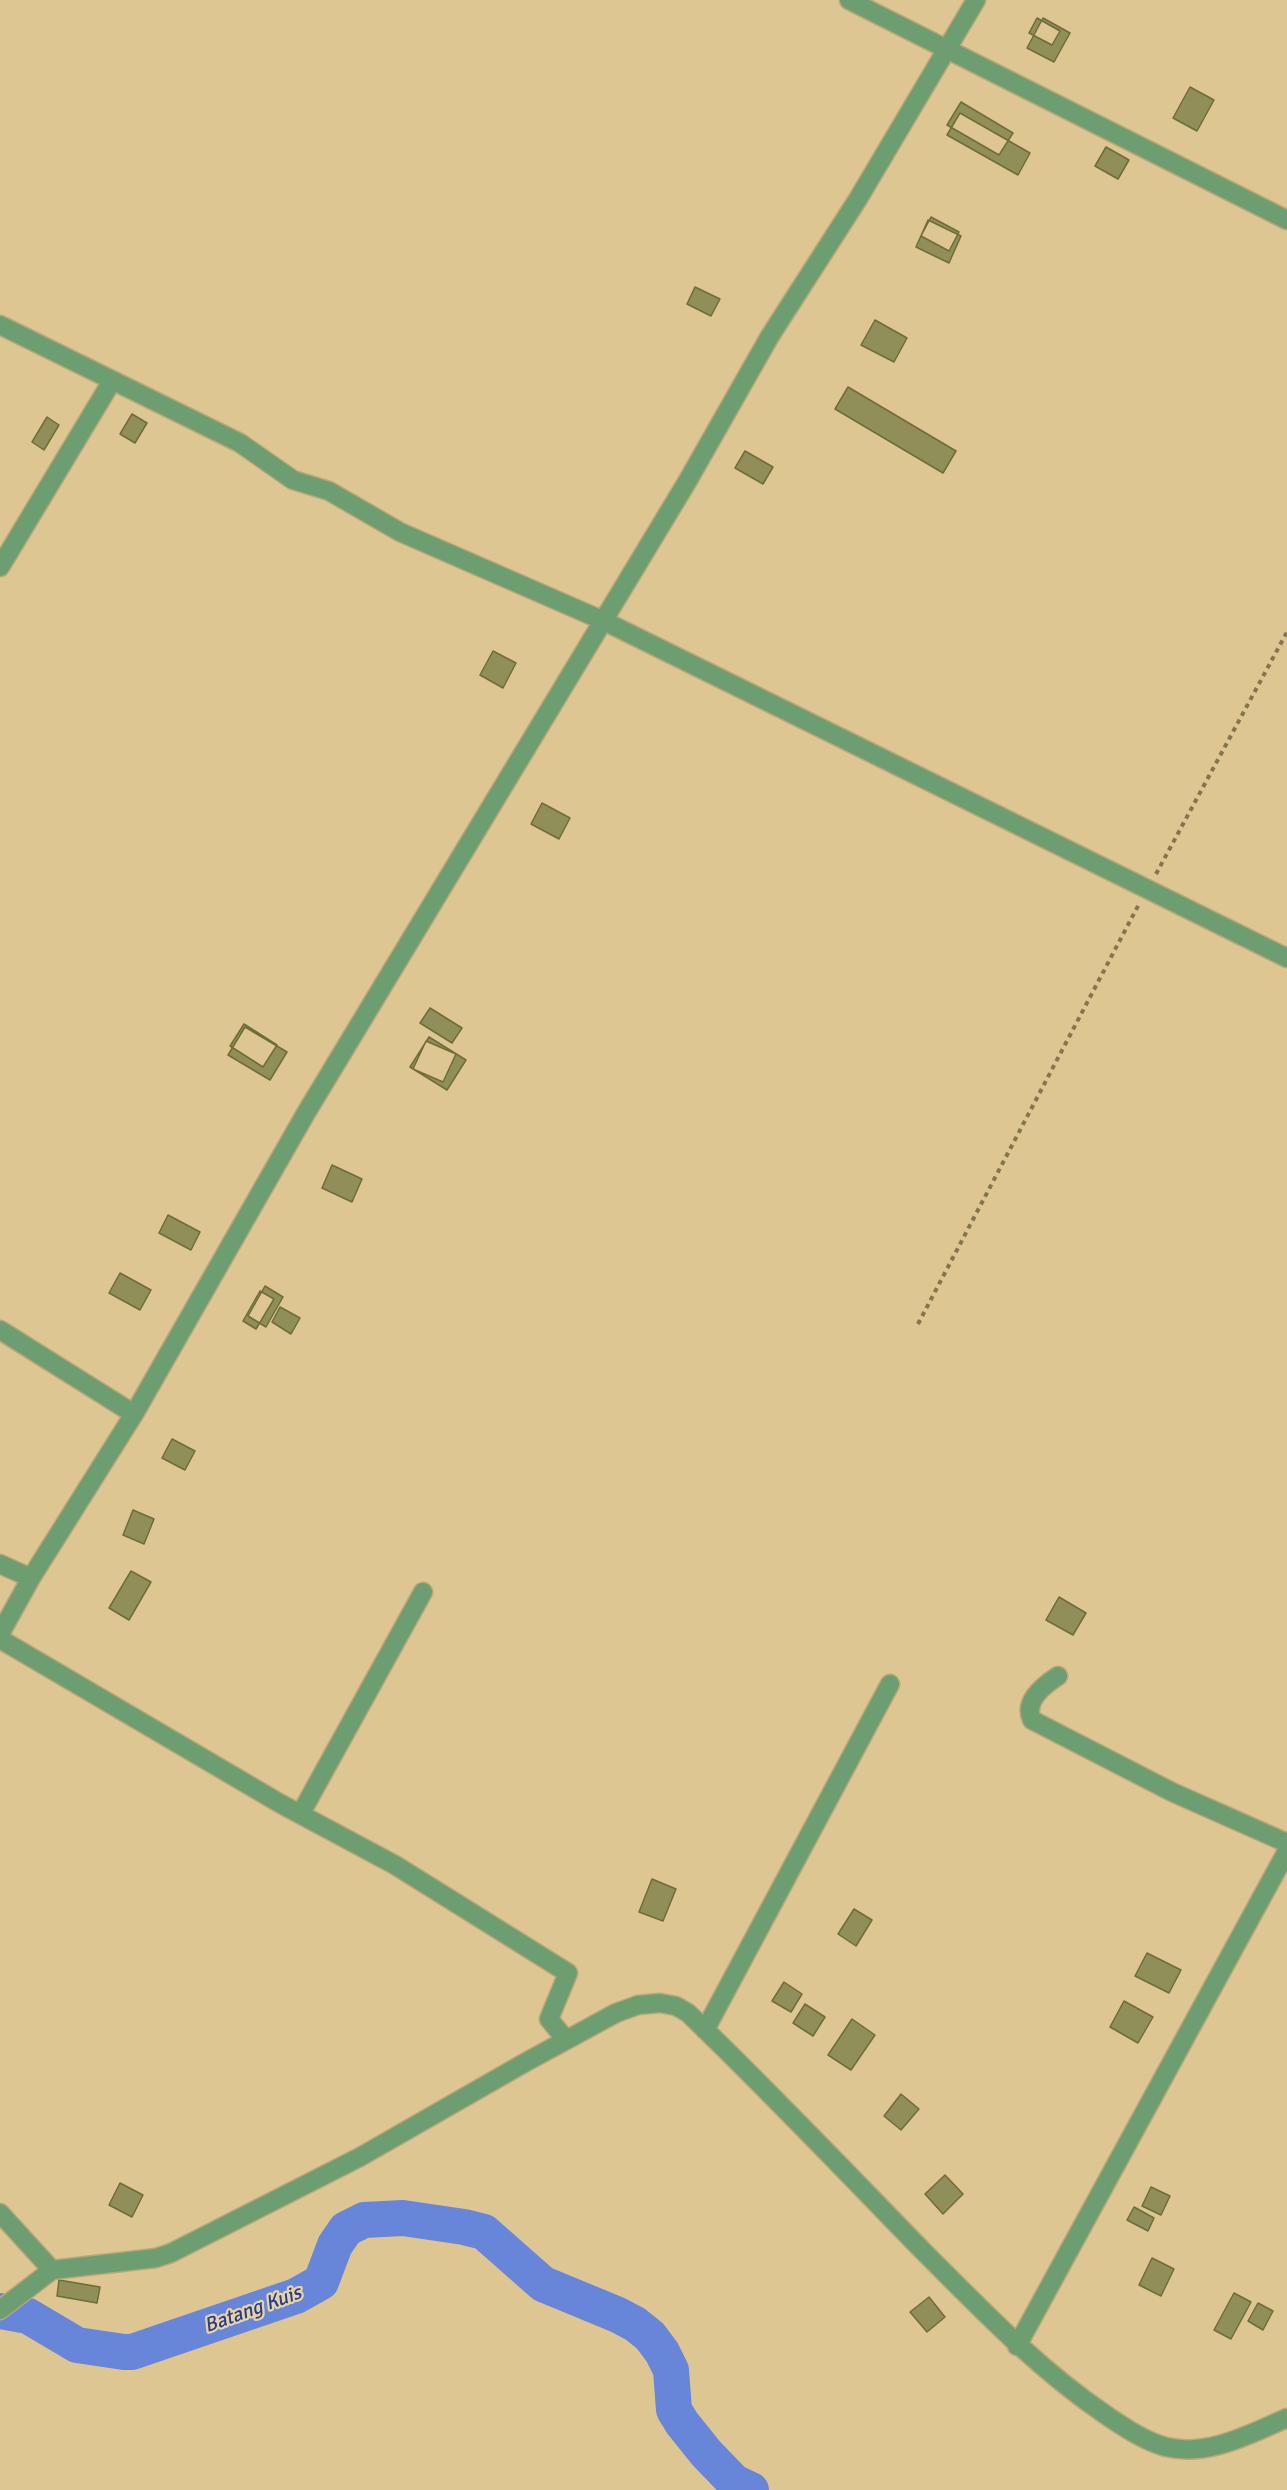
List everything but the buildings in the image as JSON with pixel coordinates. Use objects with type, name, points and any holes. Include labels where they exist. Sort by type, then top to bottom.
[{"type":"street","points":[[849,0],[1287,220]]},
{"type":"street","points":[[0,1634],[31,1578],[134,1414],[306,1113],[687,482],[770,336],[858,198],[976,0]]},
{"type":"street","points":[[0,325],[240,443],[293,480],[339,496],[400,532],[604,621],[1287,958]]},
{"type":"street","points":[[0,567],[112,381]]},
{"type":"street","points":[[0,1330],[134,1414]]},
{"type":"street","points":[[0,1564],[31,1578]]},
{"type":"street","points":[[301,1813],[423,1592]]},
{"type":"street","points":[[0,1639],[395,1865],[568,1973],[549,2019],[566,2040]]},
{"type":"street","points":[[1058,1676],[1044,1685],[1031,1704],[1029,1716],[1040,1726],[1172,1792],[1287,1843]]},
{"type":"street","points":[[705,2030],[890,1684]]},
{"type":"street","points":[[1017,2346],[1287,1851]]},
{"type":"street","points":[[5,2306],[52,2270],[156,2258],[171,2253],[360,2157],[616,2013],[638,2005],[660,2003],[676,2006],[688,2013],[1017,2346],[1082,2399],[1137,2434],[1167,2447],[1204,2449],[1241,2438],[1287,2418]]},
{"type":"street","points":[[0,2213],[52,2270]]},
{"type":"path","points":[[918,1324],[1147,890],[1287,632]]},
{"type":"waterway","name":"Batang Kuis","points":[[0,2311],[28,2316],[77,2345],[132,2352],[296,2296],[321,2282],[335,2245],[346,2229],[364,2220],[403,2218],[464,2227],[484,2232],[543,2284],[618,2315],[635,2324],[650,2336],[662,2352],[671,2370],[674,2410],[682,2423],[706,2453],[734,2482],[751,2490]]}]
